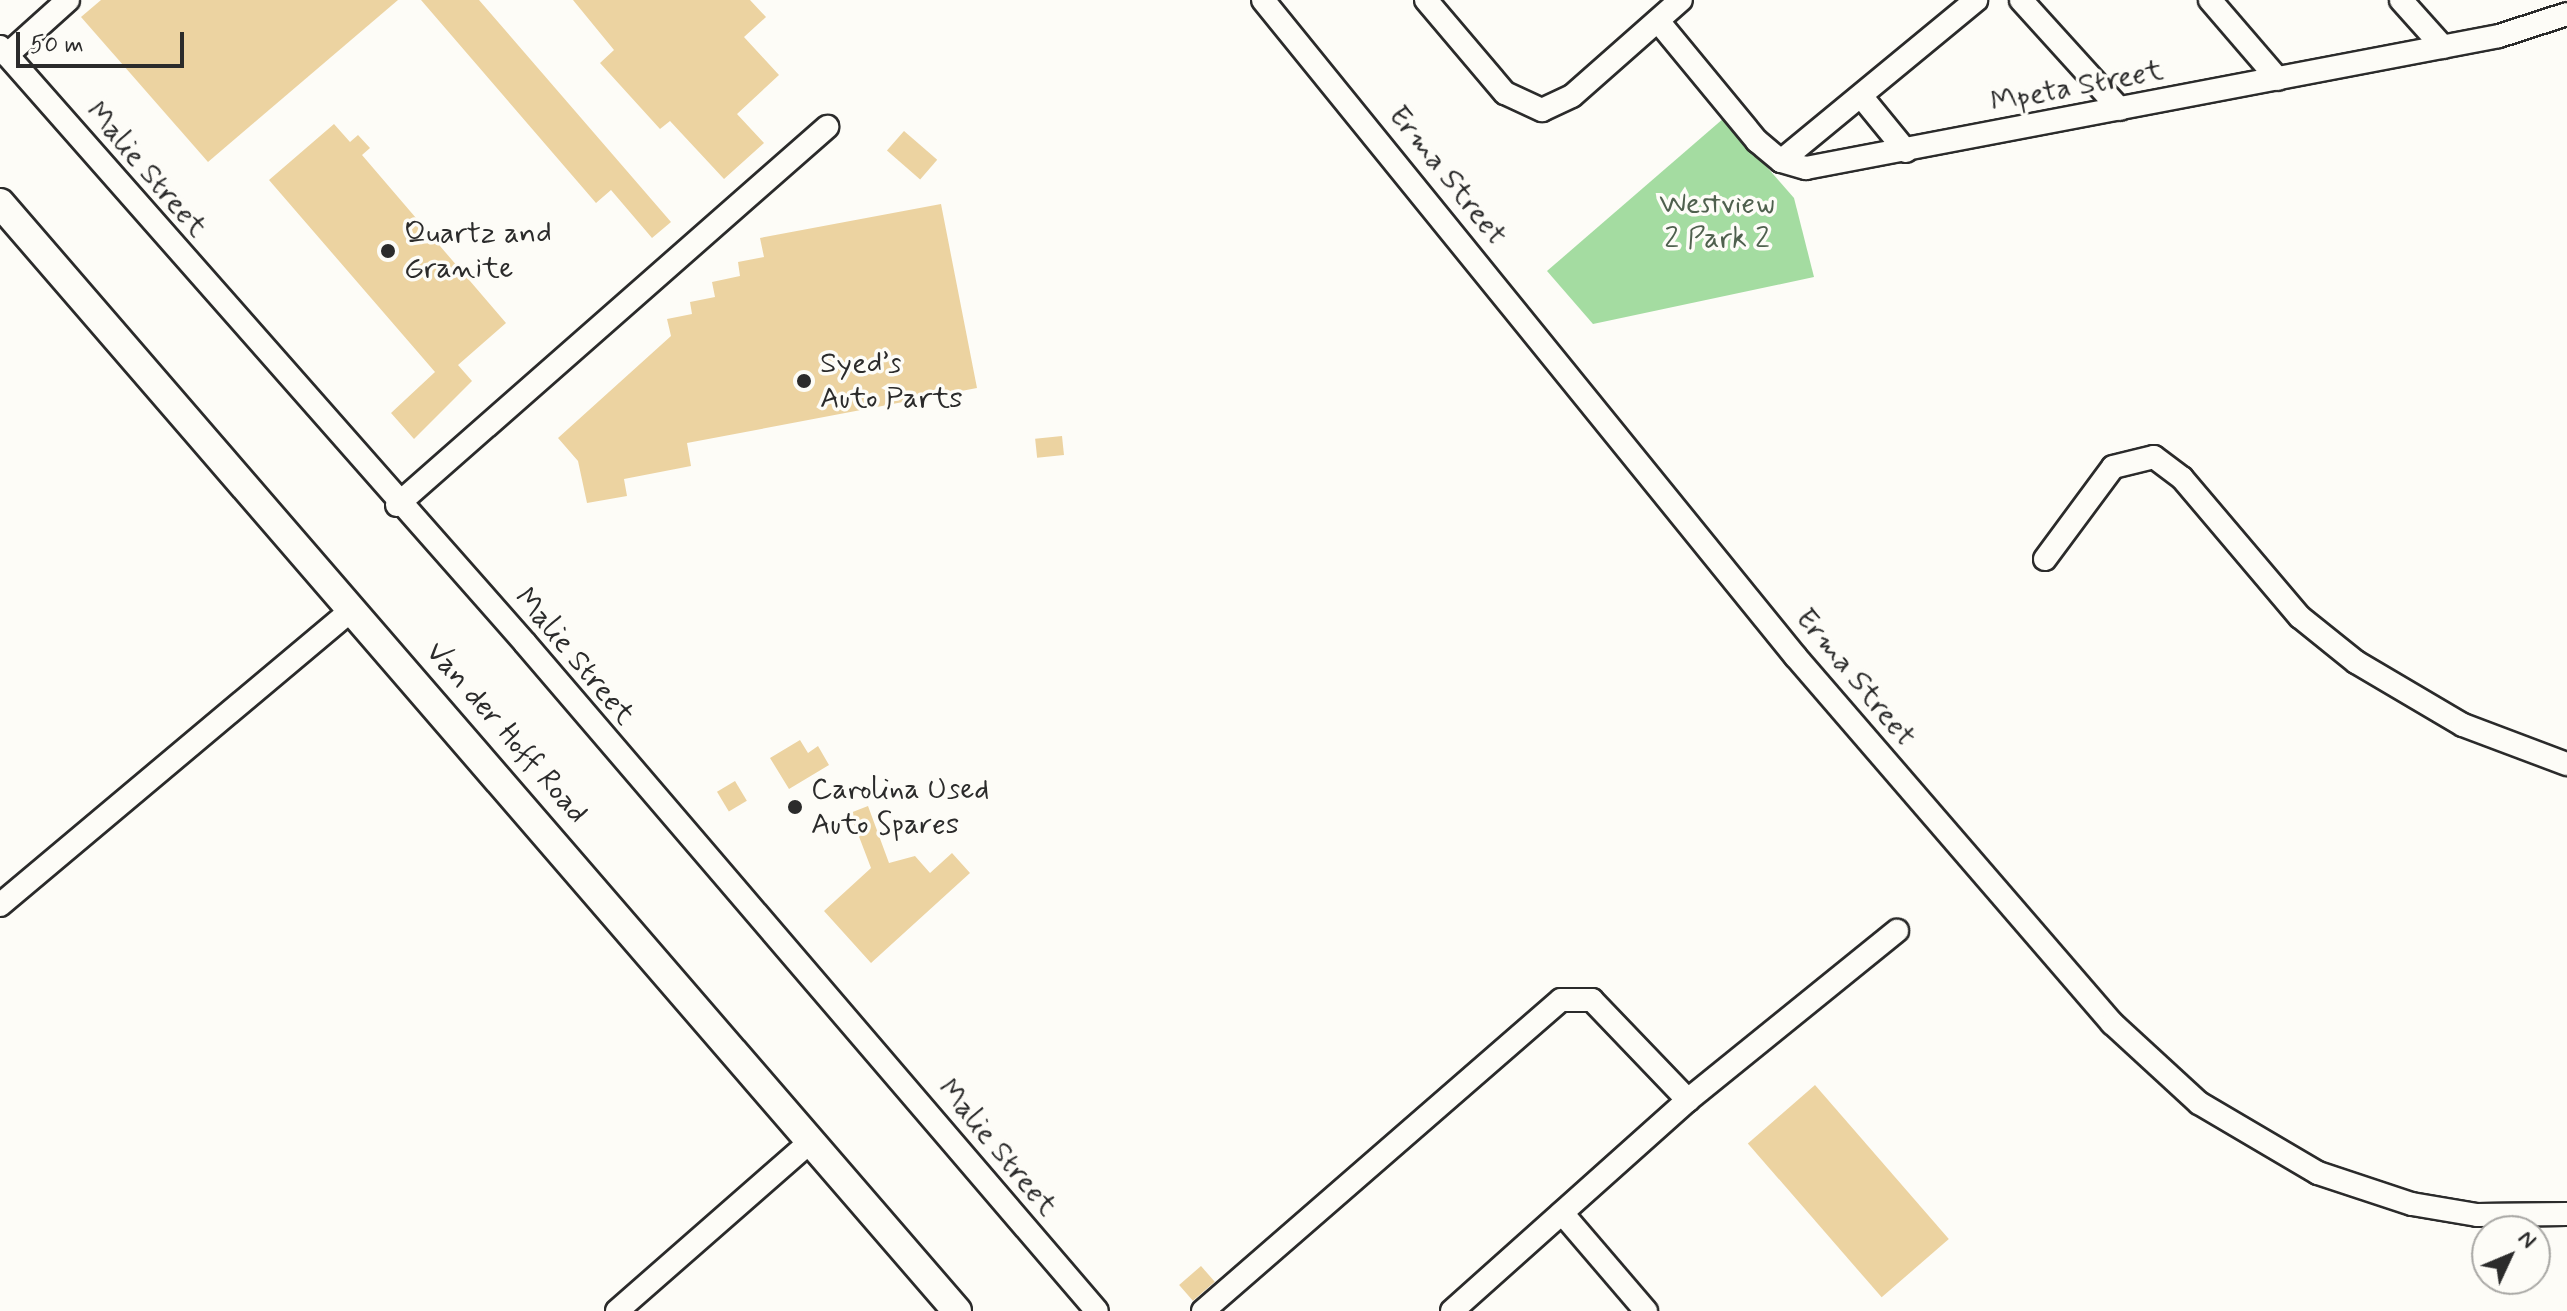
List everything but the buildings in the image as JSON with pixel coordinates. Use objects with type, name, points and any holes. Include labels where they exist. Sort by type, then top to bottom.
[{"type":"main road","name":"Van der Hoff Road","points":[[0,203],[957,1311]]},
{"type":"street","points":[[4,51],[68,0]]},
{"type":"street","name":"Erma Street","points":[[1263,0],[1796,657],[2112,1023],[2199,1103],[2318,1173],[2412,1204],[2526,1218],[2567,1214]]},
{"type":"street","points":[[1435,3],[1505,93],[1530,109],[1572,96],[1681,0]]},
{"type":"street","points":[[1658,21],[1781,161],[1976,0]]},
{"type":"street","points":[[2021,0],[2120,109]]},
{"type":"street","points":[[2210,0],[2278,79]]},
{"type":"street","points":[[2401,0],[2443,47]]},
{"type":"street","name":"Mpeta Street","points":[[1781,161],[1806,168],[1906,151],[2443,47],[2567,14]]},
{"type":"street","name":"Malie Street","points":[[4,51],[397,505],[525,643],[1097,1311]]},
{"type":"street","points":[[1861,96],[1906,151]]},
{"type":"street","points":[[397,505],[827,127]]},
{"type":"street","points":[[2045,559],[2113,467],[2154,457],[2182,478],[2300,617],[2356,662],[2463,725],[2567,764]]},
{"type":"street","points":[[0,905],[353,609]]},
{"type":"street","points":[[1452,1311],[1688,1100],[1897,931]]},
{"type":"street","points":[[1203,1311],[1561,1000],[1592,1000],[1688,1100]]},
{"type":"street","points":[[617,1311],[811,1141]]},
{"type":"street","points":[[1562,1213],[1646,1311]]},
{"type":"green space","name":"Westview 2 Park 2","points":[[1724,118],[1794,198],[1814,277],[1593,324],[1547,271]]},
{"type":"place","name":"Quartz and Granite","points":[[388,251]]},
{"type":"place","name":"Syed’s Auto Parts","points":[[804,381]]},
{"type":"place","name":"Carolina Used Auto Spares","points":[[795,807]]}]
